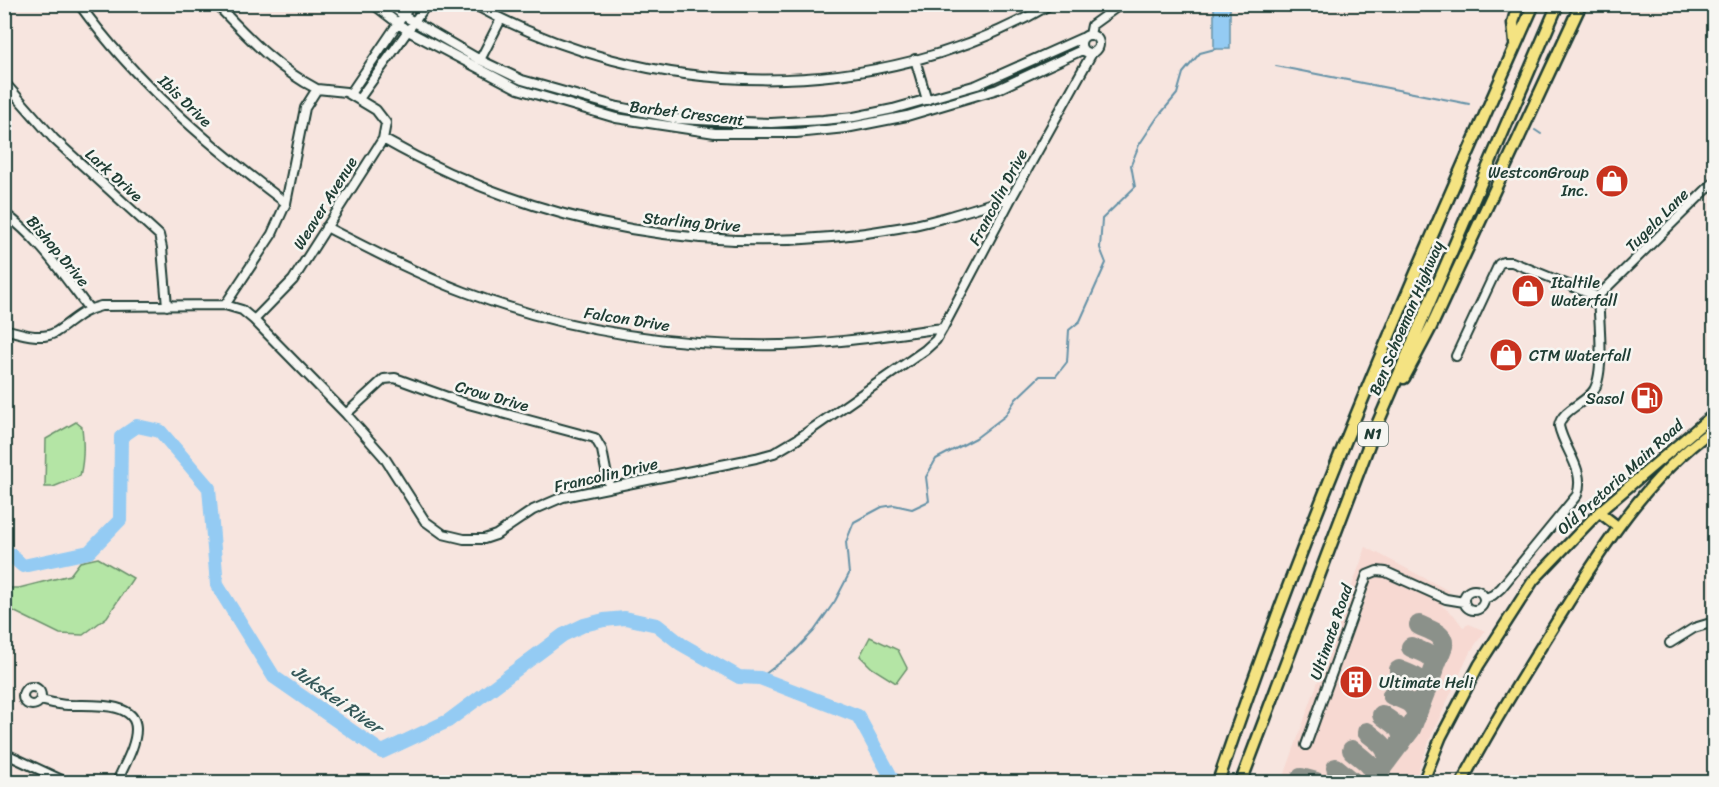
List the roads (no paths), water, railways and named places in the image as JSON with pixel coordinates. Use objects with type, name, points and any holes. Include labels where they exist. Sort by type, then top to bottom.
[{"type":"highway","points":[[1515,47],[1513,23],[1518,4]]},
{"type":"highway","name":"Ben Schoeman Highway","points":[[1218,783],[1250,688],[1354,418],[1534,4]]},
{"type":"highway","name":"Ben Schoeman Highway","points":[[1241,783],[1371,439],[1558,4]]},
{"type":"highway","points":[[1371,439],[1431,327],[1580,4]]},
{"type":"main road","name":"Old Pretoria Main Road","points":[[1424,783],[1441,737],[1456,707],[1497,636],[1533,581],[1599,512],[1714,414]]},
{"type":"main road","name":"Old Pretoria Main Road","points":[[1462,783],[1485,739],[1617,526],[1651,484],[1714,429]]},
{"type":"main road","points":[[1599,512],[1617,526]]},
{"type":"street","name":"Ibis Drive","points":[[79,4],[103,38],[178,116],[227,159],[286,202]]},
{"type":"street","points":[[216,4],[247,38],[277,65],[317,89],[350,94],[380,114],[386,123],[383,139]]},
{"type":"street","name":"Barbet Crescent","points":[[373,4],[408,31],[518,89],[616,118],[715,133],[796,133],[846,128],[907,116],[998,89],[1082,50]]},
{"type":"street","name":"Barbet Crescent","points":[[390,4],[414,22],[480,60],[522,80],[618,107],[678,119],[718,122],[796,122],[854,117],[904,106],[1001,76],[1086,36]]},
{"type":"street","points":[[350,94],[411,4]]},
{"type":"street","points":[[359,99],[427,4]]},
{"type":"street","points":[[473,4],[563,46],[604,59],[648,69],[718,78],[777,80],[858,72],[915,59],[990,34],[1051,4]]},
{"type":"street","points":[[1086,36],[1096,37],[1099,42],[1098,48],[1092,53],[1082,50],[1080,44],[1092,25],[1121,4]]},
{"type":"street","points":[[480,60],[501,19]]},
{"type":"street","name":"Francolin Drive","points":[[4,329],[36,336],[48,335],[89,309],[101,306],[225,305],[242,310],[346,414],[384,457],[426,521],[443,534],[452,537],[484,539],[496,535],[533,510],[562,497],[774,453],[925,350],[936,340],[943,328],[1092,53]]},
{"type":"street","points":[[915,59],[927,100]]},
{"type":"street","points":[[518,89],[522,80]]},
{"type":"street","name":"Lark Drive","points":[[4,82],[54,139],[159,235],[167,306]]},
{"type":"street","name":"Weaver Avenue","points":[[225,305],[272,234],[286,202],[305,108],[317,89]]},
{"type":"street","points":[[904,106],[907,116]]},
{"type":"street","points":[[616,118],[618,107]]},
{"type":"street","points":[[715,133],[718,122]]},
{"type":"street","points":[[796,122],[796,133]]},
{"type":"street","name":"Weaver Avenue","points":[[254,320],[293,280],[383,139]]},
{"type":"street","name":"Starling Drive","points":[[383,139],[418,159],[497,193],[542,209],[636,231],[703,239],[793,240],[876,231],[920,223],[1012,197]]},
{"type":"street","name":"Tugela Lane","points":[[1595,299],[1714,182]]},
{"type":"street","name":"Bishop Drive","points":[[4,213],[17,222],[38,244],[89,309]]},
{"type":"street","name":"Falcon Drive","points":[[326,227],[408,268],[497,304],[576,325],[640,337],[781,345],[943,328]]},
{"type":"street","points":[[1456,357],[1499,264],[1503,262],[1512,262],[1595,299],[1600,366],[1598,382],[1592,393],[1563,417],[1559,426],[1578,472],[1580,488],[1577,495],[1501,588],[1484,599]]},
{"type":"street","name":"Crow Drive","points":[[346,414],[384,380],[395,378],[461,402],[595,438],[602,450],[609,486]]},
{"type":"street","name":"Ultimate Road","points":[[1306,745],[1367,575],[1377,571],[1386,572],[1446,598],[1464,602]]},
{"type":"street","points":[[1472,590],[1479,591],[1484,599],[1483,605],[1475,610],[1467,608],[1464,602],[1465,596],[1472,590]]},
{"type":"street","points":[[1670,643],[1694,628],[1714,622]]},
{"type":"street","points":[[40,700],[66,705],[108,706],[128,712],[133,717],[135,738],[117,783]]},
{"type":"street","points":[[4,753],[66,783]]},
{"type":"water","points":[[1214,5],[1230,6],[1230,49],[1214,49]]},
{"type":"waterway","points":[[760,678],[794,652],[814,631],[835,601],[849,574],[846,542],[854,522],[882,507],[894,505],[912,509],[929,501],[926,477],[936,459],[976,438],[1005,416],[1016,399],[1040,376],[1056,376],[1067,362],[1069,330],[1080,321],[1106,263],[1100,248],[1102,219],[1135,187],[1131,165],[1139,145],[1177,94],[1183,73],[1200,53],[1215,49]]},
{"type":"waterway","points":[[1276,66],[1469,104]]},
{"type":"waterway","points":[[1535,130],[1541,134]]},
{"type":"waterway","name":"Jukskei River","points":[[4,549],[23,566],[89,552],[120,520],[121,437],[137,426],[160,431],[209,488],[217,585],[274,677],[382,752],[448,721],[563,635],[584,625],[625,618],[657,625],[681,644],[739,677],[760,678],[858,716],[894,782]]},
{"type":"place","name":"WestconGroup Inc.","points":[[1612,181]]},
{"type":"place","name":"Italtile Waterfall","points":[[1528,291]]},
{"type":"place","name":"CTM Waterfall","points":[[1506,355]]},
{"type":"place","name":"Sasol","points":[[1647,398]]},
{"type":"place","name":"Ultimate Heli","points":[[1356,682]]}]
